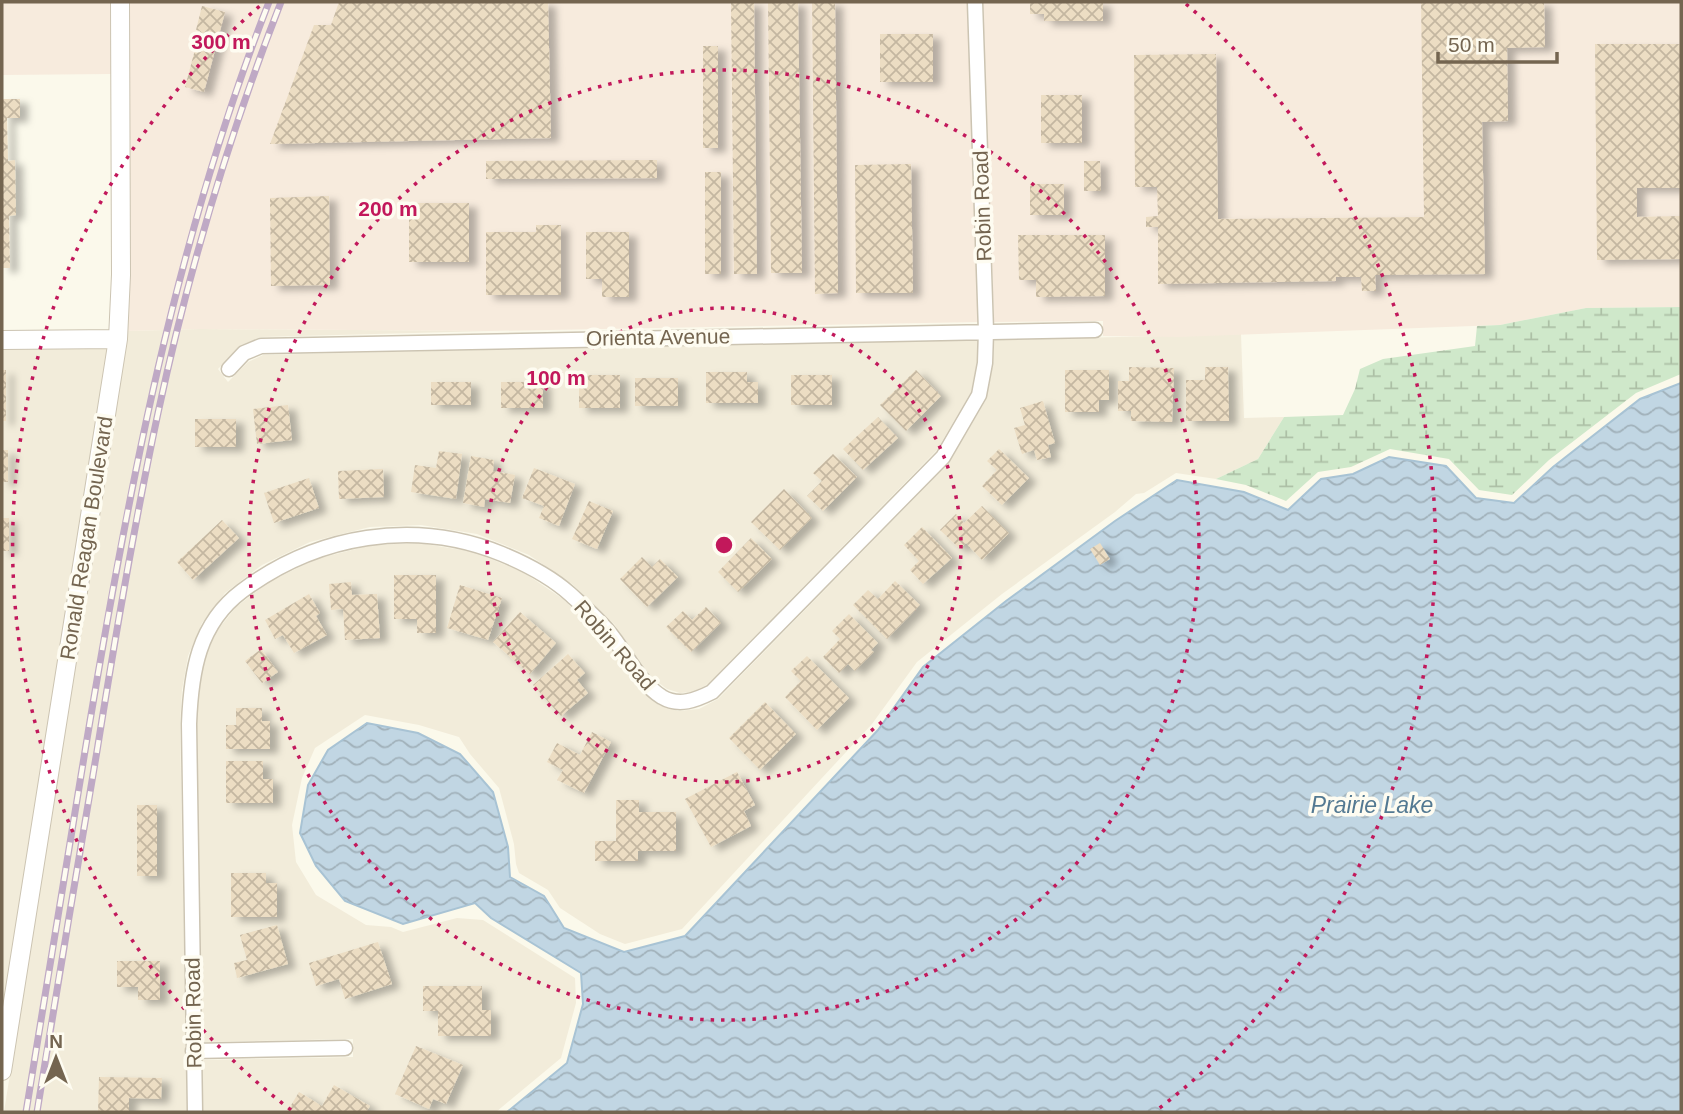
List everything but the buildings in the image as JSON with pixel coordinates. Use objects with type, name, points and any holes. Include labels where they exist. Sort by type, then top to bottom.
[{"type":"street","name":"Ronald Reagan Boulevard","points":[[2,1071],[118,339],[121,275],[120,2]]},
{"type":"street","name":"Robin Road","points":[[195,1112],[188,724],[195,660],[209,627],[231,600],[265,574],[313,551],[371,536],[420,534],[476,543],[526,564],[568,592],[608,630],[646,683],[663,698],[680,702],[695,701],[712,692],[943,457],[979,395],[985,363],[986,331],[975,2]]},
{"type":"street","name":"Orienta Avenue","points":[[229,369],[244,353],[261,346],[1095,330]]},
{"type":"street","points":[[2,340],[118,339]]},
{"type":"street","points":[[193,1051],[345,1048]]},
{"type":"shaded area","points":[[2,2],[112,2],[111,74],[2,75]]},
{"type":"shaded area","points":[[128,2],[967,2],[978,322],[489,331],[126,331]]},
{"type":"shaded area","points":[[983,2],[1681,2],[1681,307],[1586,308],[1500,325],[1179,337],[1103,336],[1103,321],[994,322]]},
{"type":"shaded area","points":[[127,331],[489,331],[261,337],[241,345],[218,369],[228,382],[248,362],[263,355],[978,340],[971,392],[937,450],[708,684],[693,692],[680,693],[667,689],[651,677],[614,624],[572,584],[529,555],[477,534],[421,525],[370,527],[310,542],[262,565],[225,593],[202,623],[188,656],[182,690],[180,724],[187,1112],[4,1112]]},
{"type":"shaded area","points":[[1241,334],[1244,418],[1284,417],[1258,459],[1216,479],[1176,473],[1144,493],[1136,494],[1002,594],[917,662],[872,724],[682,929],[625,944],[600,934],[560,908],[548,890],[519,873],[499,788],[459,737],[419,725],[365,715],[315,748],[302,778],[292,825],[296,862],[316,895],[366,925],[391,927],[403,932],[457,918],[483,920],[575,978],[576,1003],[561,1058],[496,1112],[203,1112],[202,1060],[353,1057],[353,1039],[202,1042],[196,724],[198,692],[203,663],[216,632],[236,607],[269,582],[316,559],[372,545],[419,543],[474,552],[523,572],[563,599],[602,637],[640,689],[659,705],[678,711],[699,709],[718,699],[949,463],[986,400],[993,365],[994,340]]},
{"type":"shaded area","points":[[108,348],[26,859],[2,1016],[2,349]]},
{"type":"green space","points":[[1681,307],[1681,374],[1636,393],[1549,460],[1512,495],[1479,490],[1449,459],[1390,449],[1351,467],[1318,472],[1286,501],[1246,485],[1216,479],[1258,459],[1284,417],[1343,415],[1355,389],[1360,369],[1383,359],[1475,346],[1477,326],[1500,325],[1586,308]]},
{"type":"water","name":"Prairie Lake","points":[[1681,383],[1681,1112],[507,1112],[567,1063],[583,1004],[581,973],[491,918],[475,903],[403,924],[345,901],[316,866],[300,833],[308,785],[328,750],[367,723],[418,733],[460,754],[493,792],[508,847],[510,877],[544,896],[564,928],[624,952],[685,936],[878,730],[923,667],[1006,601],[1115,521],[1177,480],[1244,492],[1288,510],[1321,479],[1353,474],[1389,457],[1446,466],[1476,498],[1514,503],[1553,467],[1640,399]]},
{"type":"railway","points":[[26,1112],[102,650],[158,368],[207,183],[269,2]]},
{"type":"railway","points":[[37,1112],[118,624],[158,413],[211,205],[281,2]]}]
